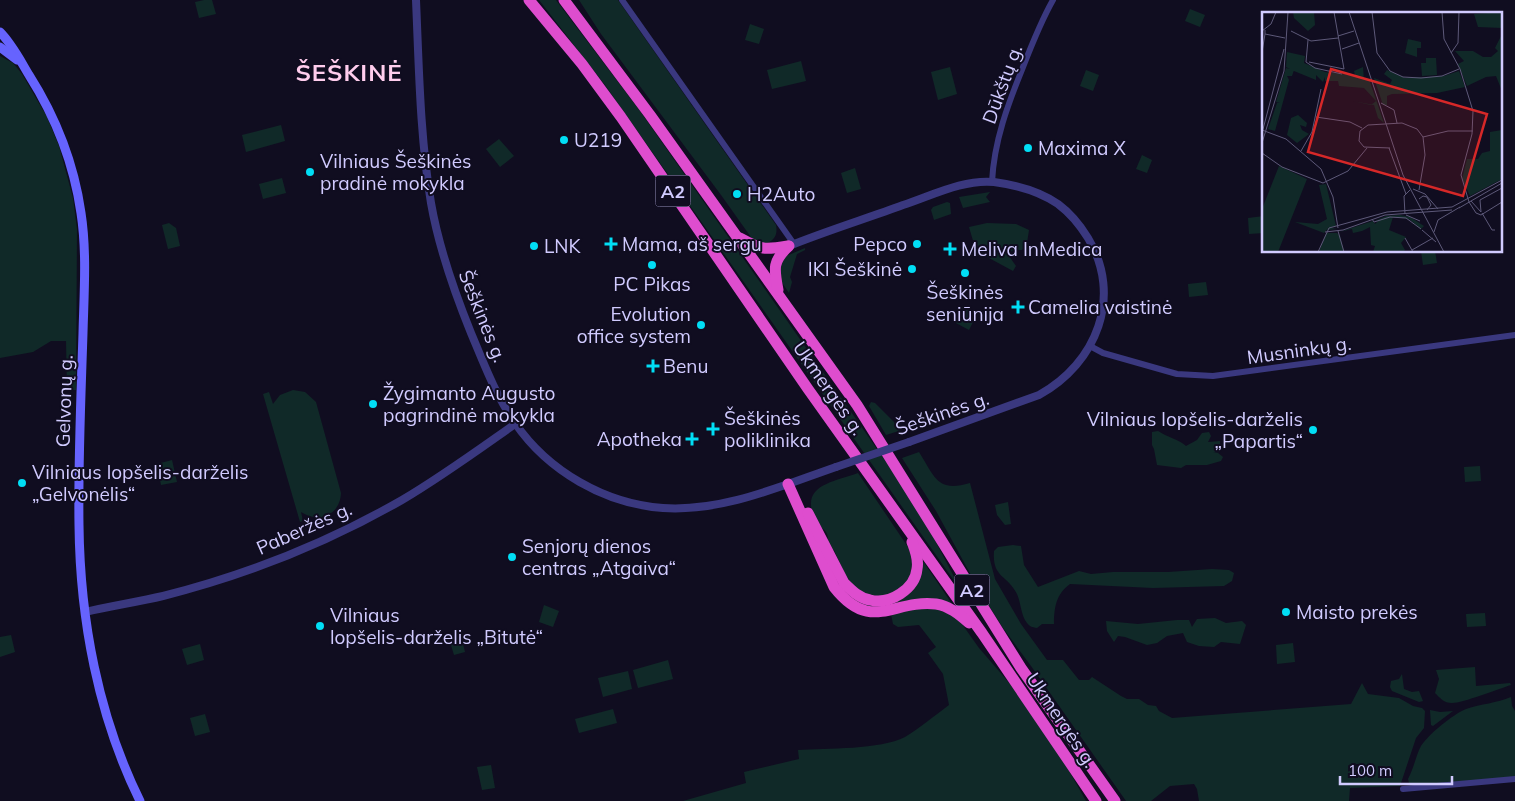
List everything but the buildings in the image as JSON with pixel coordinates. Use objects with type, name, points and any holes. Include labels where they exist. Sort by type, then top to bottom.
[{"type":"highway","name":"Ukmergės g.","points":[[529,0],[582,64],[621,117],[907,530],[982,633],[1096,801]]},
{"type":"highway","name":"Ukmergės g.","points":[[564,0],[605,53],[857,405],[1021,668],[1115,801]]},
{"type":"highway","points":[[738,238],[758,248],[770,249],[791,245]]},
{"type":"highway","points":[[780,296],[774,267],[779,254],[791,245]]},
{"type":"highway","points":[[791,482],[844,583],[863,598],[878,601],[893,598],[911,583],[918,568],[916,551],[907,530]]},
{"type":"highway","points":[[791,482],[834,587],[846,601],[862,609],[877,612],[937,604],[956,612],[982,633]]},
{"type":"main road","name":"Gelvonų g.","points":[[0,32],[23,64],[42,96],[61,138],[76,189],[82,225],[84,260],[79,526],[84,612],[101,696],[120,753],[140,801]]},
{"type":"main road","name":"Gelvonų g.","points":[[0,47],[23,64]]},
{"type":"street","name":"Šeškinės g.","points":[[416,0],[425,155],[431,204],[438,239],[449,275],[476,345],[495,387],[515,424],[537,449],[571,477],[599,492],[628,503],[663,508],[702,507],[744,499],[1039,395],[1065,377],[1083,358],[1099,327],[1104,294],[1101,269],[1092,245],[1083,229],[1071,216],[1050,199],[1027,189],[992,182],[958,186],[791,245]]},
{"type":"street","points":[[622,0],[791,245]]},
{"type":"street","name":"Dūkštų g.","points":[[992,182],[997,141],[1007,108],[1040,23],[1053,0]]},
{"type":"street","name":"Musninkų g.","points":[[1090,346],[1103,353],[1177,374],[1213,376],[1515,335]]},
{"type":"street","name":"Paberžės g.","points":[[84,612],[162,596],[194,587],[257,567],[310,546],[402,500],[463,462],[515,424]]},
{"type":"street","points":[[1402,789],[1515,779]]},
{"type":"green space","points":[[212,0],[216,14],[199,18],[195,2]]},
{"type":"green space","points":[[539,0],[556,0],[640,111],[917,506],[962,592],[605,85]]},
{"type":"green space","points":[[579,0],[618,0],[776,225],[776,235],[770,241],[764,245],[753,240],[601,34]]},
{"type":"green space","points":[[1190,9],[1205,15],[1200,27],[1185,21]]},
{"type":"green space","points":[[750,24],[764,29],[759,44],[745,40]]},
{"type":"green space","points":[[0,56],[13,63],[22,74],[47,117],[59,146],[73,198],[77,229],[76,390],[67,390],[66,341],[51,341],[33,352],[0,358]]},
{"type":"green space","points":[[801,61],[806,81],[772,89],[767,70]]},
{"type":"green space","points":[[950,67],[957,94],[938,100],[931,72]]},
{"type":"green space","points":[[1086,70],[1099,75],[1093,91],[1080,86]]},
{"type":"green space","points":[[281,125],[285,141],[246,152],[242,135]]},
{"type":"green space","points":[[499,139],[514,156],[500,167],[486,149]]},
{"type":"green space","points":[[1142,155],[1152,160],[1147,173],[1136,169]]},
{"type":"green space","points":[[855,168],[861,189],[847,193],[841,173]]},
{"type":"green space","points":[[282,178],[286,193],[263,199],[259,184]]},
{"type":"green space","points":[[990,192],[986,197],[990,202],[963,208],[959,197]]},
{"type":"green space","points":[[947,202],[950,203],[951,214],[934,220],[931,210],[933,207]]},
{"type":"green space","points":[[1262,216],[1262,233],[1249,234],[1248,218]]},
{"type":"green space","points":[[169,223],[176,228],[180,246],[168,249],[162,225]]},
{"type":"green space","points":[[987,223],[1016,224],[1029,230],[1027,243],[1022,250],[1010,252],[1009,256],[1016,266],[1013,271],[976,251],[969,227]]},
{"type":"green space","points":[[805,248],[805,250],[797,254],[790,277],[792,282],[789,293],[781,281],[777,266],[784,257]]},
{"type":"green space","points":[[1421,252],[1435,252],[1437,263],[1423,265]]},
{"type":"green space","points":[[1206,282],[1208,295],[1189,297],[1188,284]]},
{"type":"green space","points":[[962,306],[977,314],[969,330],[954,322]]},
{"type":"green space","points":[[293,390],[305,392],[316,402],[341,493],[340,501],[333,512],[321,517],[315,517],[301,512],[303,521],[300,522],[263,394],[269,392],[273,404],[280,395]]},
{"type":"green space","points":[[871,402],[875,403],[902,430],[886,435],[869,406]]},
{"type":"green space","points":[[1158,431],[1186,446],[1197,440],[1202,433],[1209,432],[1211,436],[1208,442],[1220,441],[1220,452],[1213,453],[1218,453],[1223,457],[1221,461],[1207,465],[1186,465],[1181,468],[1157,465],[1152,445],[1152,432]]},
{"type":"green space","points":[[919,452],[938,481],[950,486],[970,483],[995,579],[1021,624],[1047,660],[1063,660],[1079,680],[1089,680],[1092,677],[1121,696],[1127,699],[1139,699],[1148,705],[1156,706],[1159,711],[1172,718],[1351,704],[1362,683],[1368,694],[1399,698],[1425,711],[1424,728],[1416,738],[1400,786],[1350,788],[1349,801],[1199,801],[1194,784],[1170,786],[1151,801],[1126,801],[1003,628],[978,588],[936,511],[902,458]]},
{"type":"green space","points":[[172,460],[177,482],[161,485],[157,464]]},
{"type":"green space","points":[[1480,466],[1481,481],[1465,482],[1464,467]]},
{"type":"green space","points":[[858,473],[910,550],[913,567],[910,578],[901,588],[882,598],[864,596],[855,588],[845,574],[834,550],[828,547],[828,537],[822,528],[819,527],[812,511],[811,501],[814,493],[820,488],[828,483]]},
{"type":"green space","points":[[1008,502],[1011,524],[1005,525],[997,515],[995,505]]},
{"type":"green space","points":[[1021,546],[1024,565],[1038,587],[1079,571],[1091,574],[1212,569],[1229,570],[1234,573],[1232,581],[1224,586],[1153,588],[1070,584],[1062,592],[1057,602],[1054,624],[1042,624],[1037,628],[1030,626],[1025,620],[1017,594],[995,566],[994,551],[998,547]]},
{"type":"green space","points":[[923,561],[952,604],[871,608],[856,602],[846,592],[895,603],[906,595]]},
{"type":"green space","points":[[544,605],[559,611],[553,627],[539,622]]},
{"type":"green space","points":[[923,608],[934,608],[957,617],[979,648],[1011,685],[1068,769],[1086,801],[683,801],[746,783],[744,772],[799,759],[798,750],[868,746],[894,741],[905,737],[922,726],[949,705],[943,674],[928,653],[936,647],[919,625],[898,627],[893,624],[891,614]]},
{"type":"green space","points":[[1485,613],[1486,626],[1467,627],[1466,614]]},
{"type":"green space","points":[[1215,618],[1226,623],[1242,621],[1246,625],[1240,644],[1221,642],[1214,647],[1199,646],[1187,642],[1183,633],[1167,636],[1157,643],[1147,645],[1118,636],[1114,642],[1107,631],[1106,621],[1138,624],[1189,620],[1192,627],[1197,619]]},
{"type":"green space","points":[[460,632],[465,652],[454,655],[448,636]]},
{"type":"green space","points":[[11,635],[15,652],[0,657],[0,637]]},
{"type":"green space","points":[[1293,643],[1295,662],[1277,664],[1276,645]]},
{"type":"green space","points":[[200,644],[204,660],[187,665],[182,649]]},
{"type":"green space","points":[[668,660],[673,679],[638,688],[633,670]]},
{"type":"green space","points":[[1475,667],[1476,686],[1510,683],[1511,685],[1452,703],[1444,701],[1435,693],[1439,679],[1436,670]]},
{"type":"green space","points":[[628,671],[632,689],[603,697],[598,678]]},
{"type":"green space","points":[[1402,674],[1404,689],[1412,692],[1419,691],[1423,701],[1419,702],[1392,691],[1390,687],[1391,681],[1399,679]]},
{"type":"green space","points":[[1511,697],[1512,706],[1515,711],[1515,777],[1410,787],[1408,779],[1419,750],[1435,731],[1466,709]]},
{"type":"green space","points":[[613,709],[617,723],[579,733],[575,719]]},
{"type":"green space","points":[[1430,710],[1440,712],[1453,711],[1433,726],[1431,725]]},
{"type":"green space","points":[[205,714],[210,732],[195,736],[190,718]]},
{"type":"green space","points":[[491,765],[495,788],[482,790],[477,767]]},
{"type":"place","name":"U219","points":[[564,140]]},
{"type":"place","name":"Maxima X","points":[[1028,148]]},
{"type":"place","name":"Vilniaus Šeškinės pradinė mokykla","points":[[310,172]]},
{"type":"place","name":"H2Auto","points":[[737,194]]},
{"type":"place","name":"Mama, aš sergu","points":[[611,244]]},
{"type":"place","name":"Pepco","points":[[917,244]]},
{"type":"place","name":"LNK","points":[[534,246]]},
{"type":"place","name":"Meliva InMedica","points":[[950,249]]},
{"type":"place","name":"PC Pikas","points":[[652,265]]},
{"type":"place","name":"IKI Šeškinė","points":[[912,269]]},
{"type":"place","name":"Šeškinės seniūnija","points":[[965,273]]},
{"type":"place","name":"Camelia vaistinė","points":[[1018,307]]},
{"type":"place","name":"Evolution office system","points":[[701,325]]},
{"type":"place","name":"Benu","points":[[653,366]]},
{"type":"place","name":"Žygimanto Augusto pagrindinė mokykla","points":[[373,404]]},
{"type":"place","name":"Šeškinės poliklinika","points":[[713,429]]},
{"type":"place","name":"Vilniaus lopšelis-darželis „Papartis“","points":[[1313,430]]},
{"type":"place","name":"Apotheka","points":[[692,439]]},
{"type":"place","name":"Vilniaus lopšelis-darželis „Gelvonėlis“","points":[[22,483]]},
{"type":"place","name":"Senjorų dienos centras „Atgaiva“","points":[[512,557]]},
{"type":"place","name":"Maisto prekės","points":[[1286,612]]},
{"type":"place","name":"Vilniaus lopšelis-darželis „Bitutė“","points":[[320,626]]},
{"type":"district","name":"ŠEŠKINĖ","points":[[349,72]]}]
